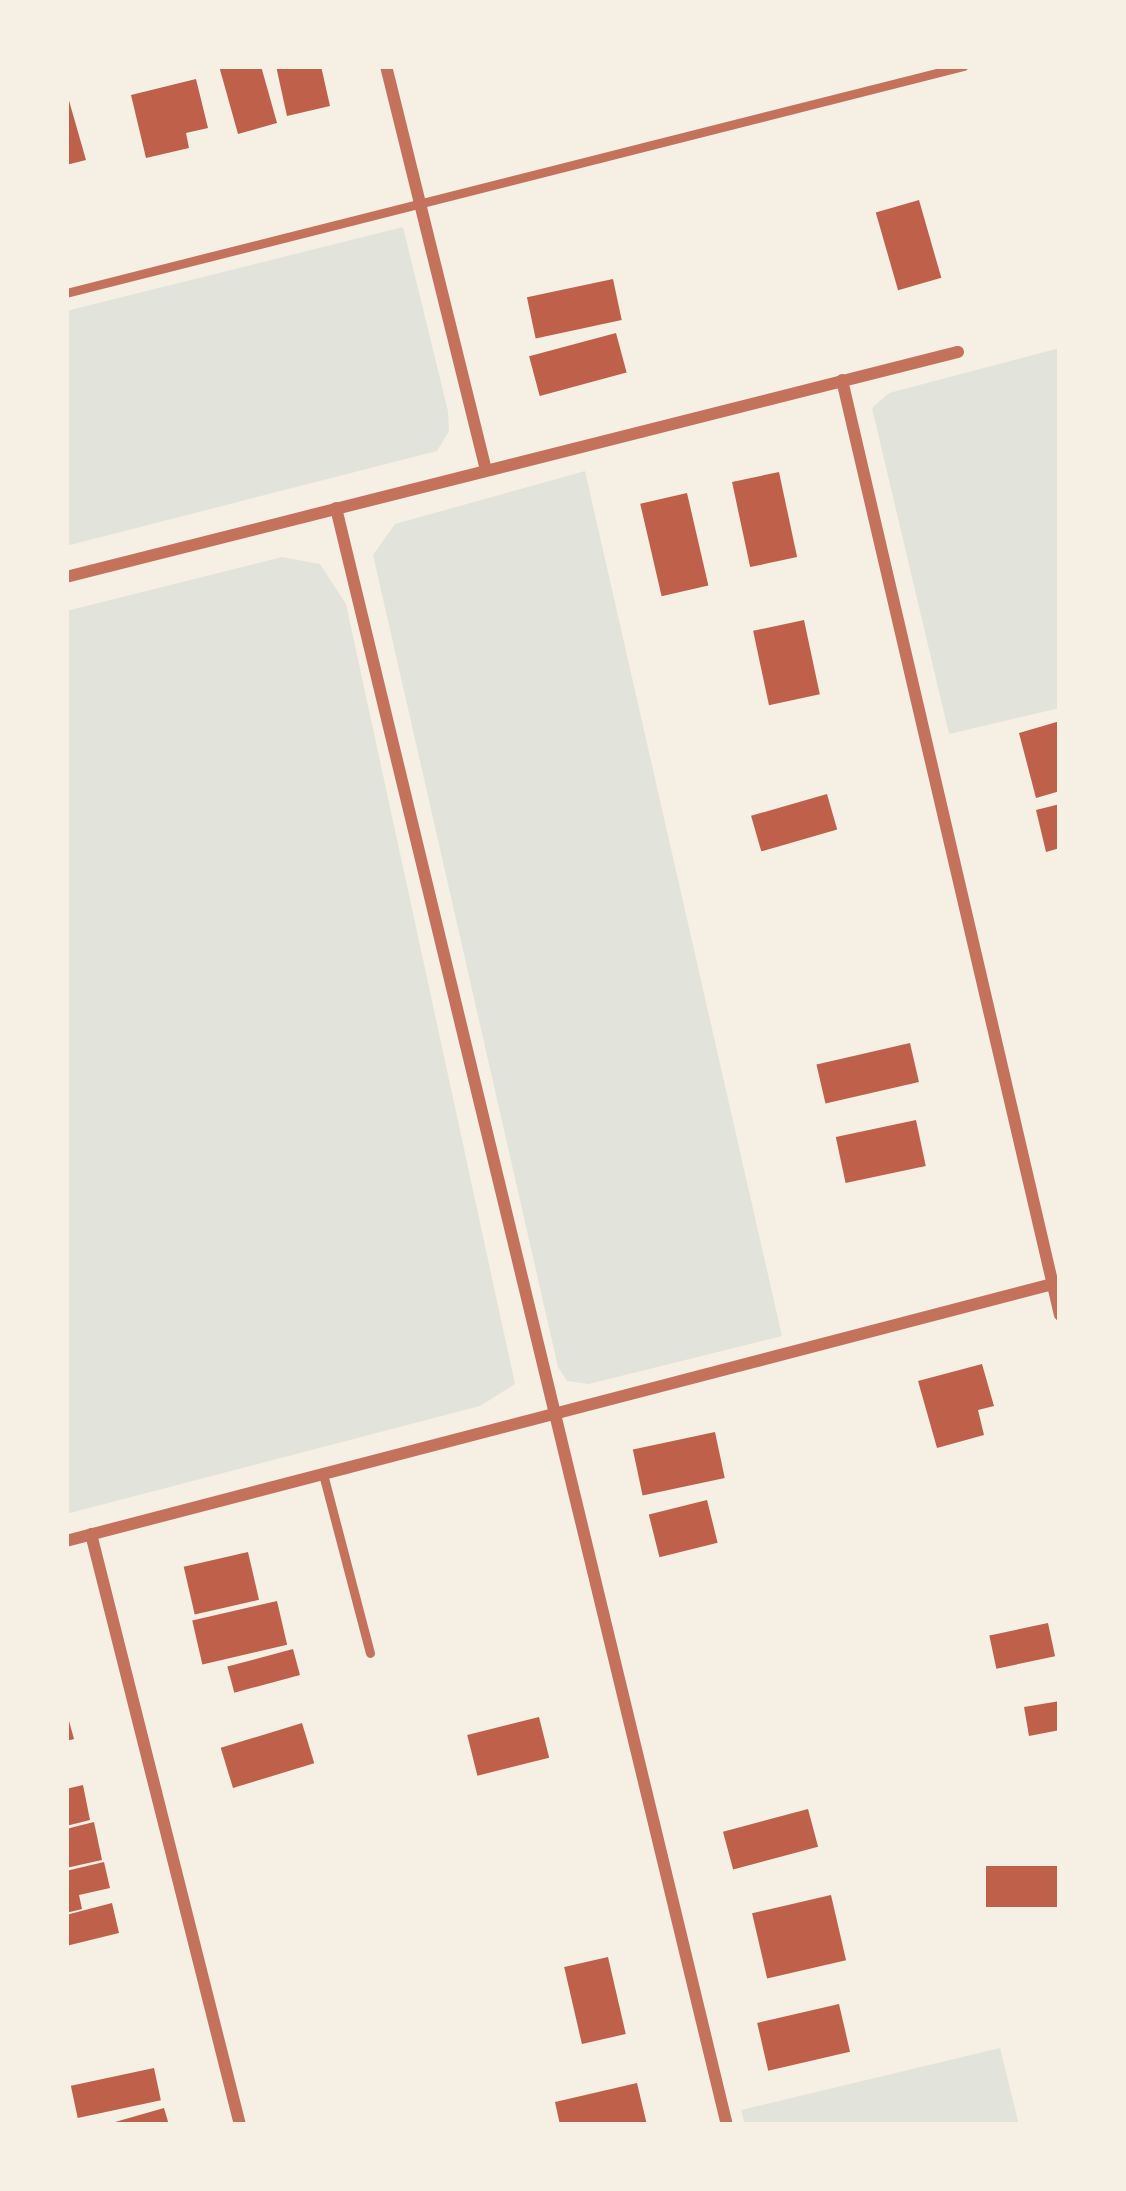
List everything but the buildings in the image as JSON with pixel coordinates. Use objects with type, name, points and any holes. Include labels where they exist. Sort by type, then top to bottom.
[{"type":"street","points":[[386,66],[486,469]]},
{"type":"street","points":[[66,577],[958,352]]},
{"type":"street","points":[[842,380],[1060,1315]]},
{"type":"street","points":[[336,508],[550,1414],[727,2125]]},
{"type":"street","points":[[66,1541],[1056,1283]]},
{"type":"street","points":[[91,1534],[240,2125]]},
{"type":"lane","points":[[66,293],[964,66]]},
{"type":"lane","points":[[323,1474],[370,1653]]},
{"type":"shaded area","points":[[403,227],[448,411],[449,431],[437,451],[66,546],[66,311]]},
{"type":"shaded area","points":[[1060,348],[1060,708],[949,734],[872,408],[889,393]]},
{"type":"shaded area","points":[[585,471],[782,1336],[589,1384],[567,1381],[558,1367],[373,555],[395,524]]},
{"type":"shaded area","points":[[282,557],[320,564],[346,604],[515,1384],[480,1406],[66,1514],[66,611]]},
{"type":"shaded area","points":[[1000,2048],[1019,2125],[745,2125],[741,2110]]}]
